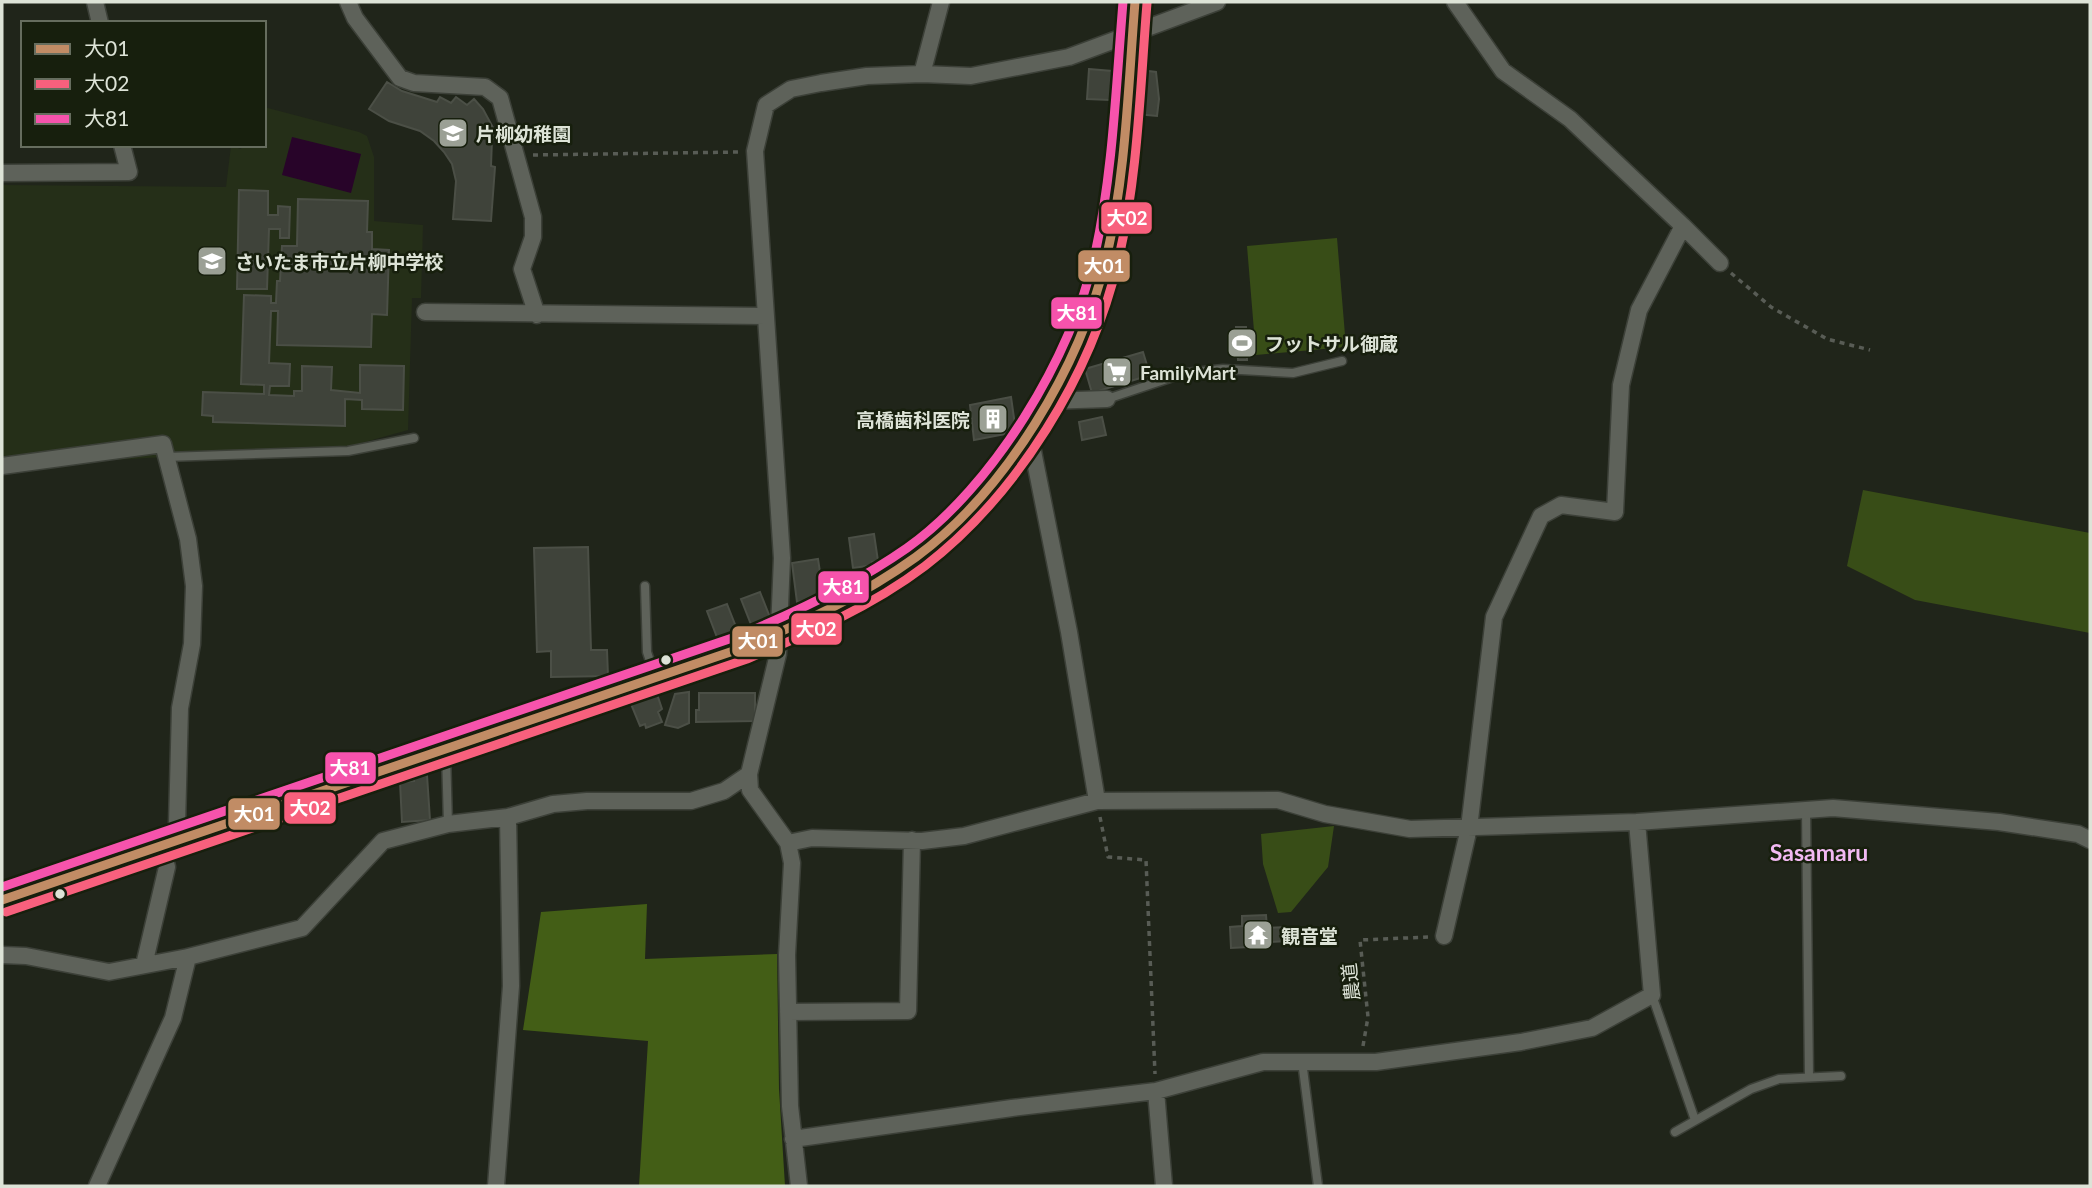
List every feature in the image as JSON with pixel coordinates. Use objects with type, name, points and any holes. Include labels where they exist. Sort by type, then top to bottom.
[{"type":"main road","points":[[2,900],[170,840],[446,750],[779,634],[845,601],[919,554],[978,498],[1030,431],[1080,338],[1105,260],[1120,166],[1135,2]]},
{"type":"street","points":[[95,2],[100,21]]},
{"type":"street","points":[[348,2],[355,18],[400,78],[414,83],[485,87],[500,98],[533,217],[533,237],[522,269],[537,315]]},
{"type":"street","points":[[922,74],[941,2]]},
{"type":"street","points":[[799,1186],[793,1139],[789,1012],[788,954],[792,863],[788,843],[750,790],[749,774],[778,654],[782,558],[755,151],[766,105],[791,89],[867,76],[971,76],[1069,57],[1217,2]]},
{"type":"street","points":[[1455,2],[1503,71],[1570,119],[1720,263]]},
{"type":"street","points":[[2,173],[129,172],[123,147]]},
{"type":"street","points":[[1444,936],[1469,828],[1494,617],[1541,516],[1561,505],[1615,512],[1621,385],[1639,310],[1683,226]]},
{"type":"street","points":[[425,312],[765,316]]},
{"type":"street","points":[[1048,401],[1107,399]]},
{"type":"street","points":[[1030,431],[1069,632],[1097,801]]},
{"type":"street","points":[[2,466],[163,444],[188,539],[194,586],[192,644],[180,708],[177,824],[170,840],[167,867],[144,965]]},
{"type":"street","points":[[2,954],[108,972],[188,957],[302,928],[383,841],[448,824],[508,817],[553,804],[587,801],[691,801],[724,791],[749,774]]},
{"type":"street","points":[[788,843],[812,838],[912,840],[964,836],[1097,801],[1278,800],[1325,814],[1410,829],[1637,822],[1833,808],[1999,822],[2078,834],[2090,840]]},
{"type":"street","points":[[496,1186],[511,986],[508,817]]},
{"type":"street","points":[[793,1139],[1156,1091],[1263,1062],[1376,1062],[1521,1042],[1592,1028],[1652,995],[1637,822]]},
{"type":"street","points":[[789,1012],[908,1011],[912,840]]},
{"type":"street","points":[[97,1186],[173,1018],[188,957]]},
{"type":"street","points":[[1156,1091],[1164,1186]]},
{"type":"lane","points":[[1107,399],[1185,373],[1223,369],[1293,373],[1342,361]]},
{"type":"lane","points":[[166,457],[348,451],[414,438]]},
{"type":"lane","points":[[645,586],[647,652],[656,677]]},
{"type":"lane","points":[[446,750],[448,824]]},
{"type":"lane","points":[[1806,810],[1809,1077]]},
{"type":"lane","points":[[1652,995],[1695,1120]]},
{"type":"lane","points":[[1302,1061],[1318,1186]]},
{"type":"lane","points":[[1675,1132],[1751,1089],[1779,1079],[1841,1076]]},
{"type":"path","points":[[517,156],[755,151]]},
{"type":"path","points":[[1720,263],[1771,307],[1827,340],[1870,350]]},
{"type":"path","points":[[1097,801],[1108,857],[1146,860],[1156,1091]]},
{"type":"path","name":"農道","points":[[1361,1062],[1367,1017],[1360,940],[1444,936]]},
{"type":"shaded area","name":"さいたま市立片柳中学校","points":[[266,108],[359,132],[367,136],[374,157],[374,221],[423,225],[421,298],[412,298],[408,430],[347,447],[2,466],[2,185],[226,187],[231,147],[266,147]]},
{"type":"shaded area","points":[[292,137],[361,154],[351,193],[282,175]]},
{"type":"green space","points":[[1337,238],[1346,347],[1256,355],[1247,246]]},
{"type":"green space","points":[[1863,490],[2090,533],[2090,633],[1915,600],[1847,566]]},
{"type":"green space","points":[[1334,826],[1328,867],[1291,912],[1278,913],[1263,864],[1261,834]]},
{"type":"green space","points":[[647,904],[645,959],[777,954],[779,1089],[785,1186],[639,1186],[648,1041],[523,1030],[541,912]]},
{"type":"building","points":[[1089,69],[1112,71],[1110,100],[1087,99]]},
{"type":"building","points":[[1140,70],[1156,72],[1159,99],[1157,116],[1136,114]]},
{"type":"building","points":[[387,82],[402,91],[437,102],[440,97],[451,103],[456,97],[467,105],[474,99],[483,109],[498,137],[492,139],[491,166],[495,167],[491,221],[453,219],[456,181],[452,164],[444,152],[420,131],[389,121],[369,109]]},
{"type":"building","points":[[239,190],[268,191],[268,215],[278,215],[278,206],[290,207],[289,238],[280,238],[280,229],[269,229],[267,289],[237,289]]},
{"type":"building","points":[[298,199],[368,201],[367,232],[372,232],[372,249],[389,250],[387,315],[372,314],[371,347],[277,345],[278,311],[271,311],[269,363],[290,364],[289,386],[270,386],[269,395],[294,396],[294,391],[302,391],[302,366],[332,367],[331,390],[360,393],[360,365],[404,366],[403,410],[362,409],[362,400],[345,399],[345,426],[213,422],[213,416],[202,415],[203,392],[264,394],[264,385],[241,384],[244,295],[271,296],[271,303],[276,303],[282,246],[297,246]]},
{"type":"building","points":[[1236,327],[1246,327],[1247,360],[1238,360]]},
{"type":"building","name":"FamilyMart","points":[[1143,352],[1150,375],[1092,393],[1085,369]]},
{"type":"building","name":"高橋歯科医院","points":[[1011,397],[1016,432],[974,440],[970,405]]},
{"type":"building","points":[[1102,417],[1106,435],[1082,440],[1079,422]]},
{"type":"building","points":[[874,534],[878,561],[872,562],[873,565],[853,568],[849,538]]},
{"type":"building","points":[[588,547],[591,650],[607,650],[608,676],[551,677],[551,651],[537,652],[534,548]]},
{"type":"building","points":[[818,559],[824,598],[797,602],[792,563]]},
{"type":"building","points":[[760,592],[771,620],[752,627],[741,599]]},
{"type":"building","points":[[727,604],[738,632],[718,640],[707,611]]},
{"type":"building","points":[[689,692],[689,723],[678,728],[665,725],[675,694]]},
{"type":"building","points":[[699,693],[755,693],[755,721],[696,722]]},
{"type":"building","points":[[657,694],[662,709],[658,712],[662,722],[646,728],[645,724],[640,726],[631,704]]},
{"type":"building","points":[[427,775],[430,820],[402,822],[400,782],[414,781],[414,776]]},
{"type":"building","name":"観音堂","points":[[1266,915],[1267,928],[1286,927],[1287,941],[1250,943],[1249,947],[1231,948],[1230,927],[1242,926],[1242,916]]},
{"type":"transit line","name":"大81","points":[[2,887],[738,636],[825,597],[907,548],[939,522],[998,455],[1025,417],[1068,335],[1084,294],[1101,223],[1113,129],[1123,2]]},
{"type":"transit line","name":"大01","points":[[2,900],[742,648],[832,608],[916,557],[949,530],[1009,462],[1035,424],[1078,342],[1094,300],[1113,227],[1125,131],[1135,2]]},
{"type":"transit line","name":"大02","points":[[6,912],[747,659],[861,607],[925,566],[959,537],[1020,468],[1070,388],[1090,346],[1106,304],[1125,229],[1137,133],[1147,3]]},
{"type":"place","name":"片柳幼稚園","points":[[453,133]]},
{"type":"place","name":"さいたま市立片柳中学校","points":[[212,261]]},
{"type":"place","name":"フットサル御蔵","points":[[1242,343]]},
{"type":"place","name":"FamilyMart","points":[[1117,372]]},
{"type":"place","name":"高橋歯科医院","points":[[993,419]]},
{"type":"place","name":"観音堂","points":[[1258,935]]},
{"type":"district","name":"Sasamaru","points":[[1819,852]]}]
